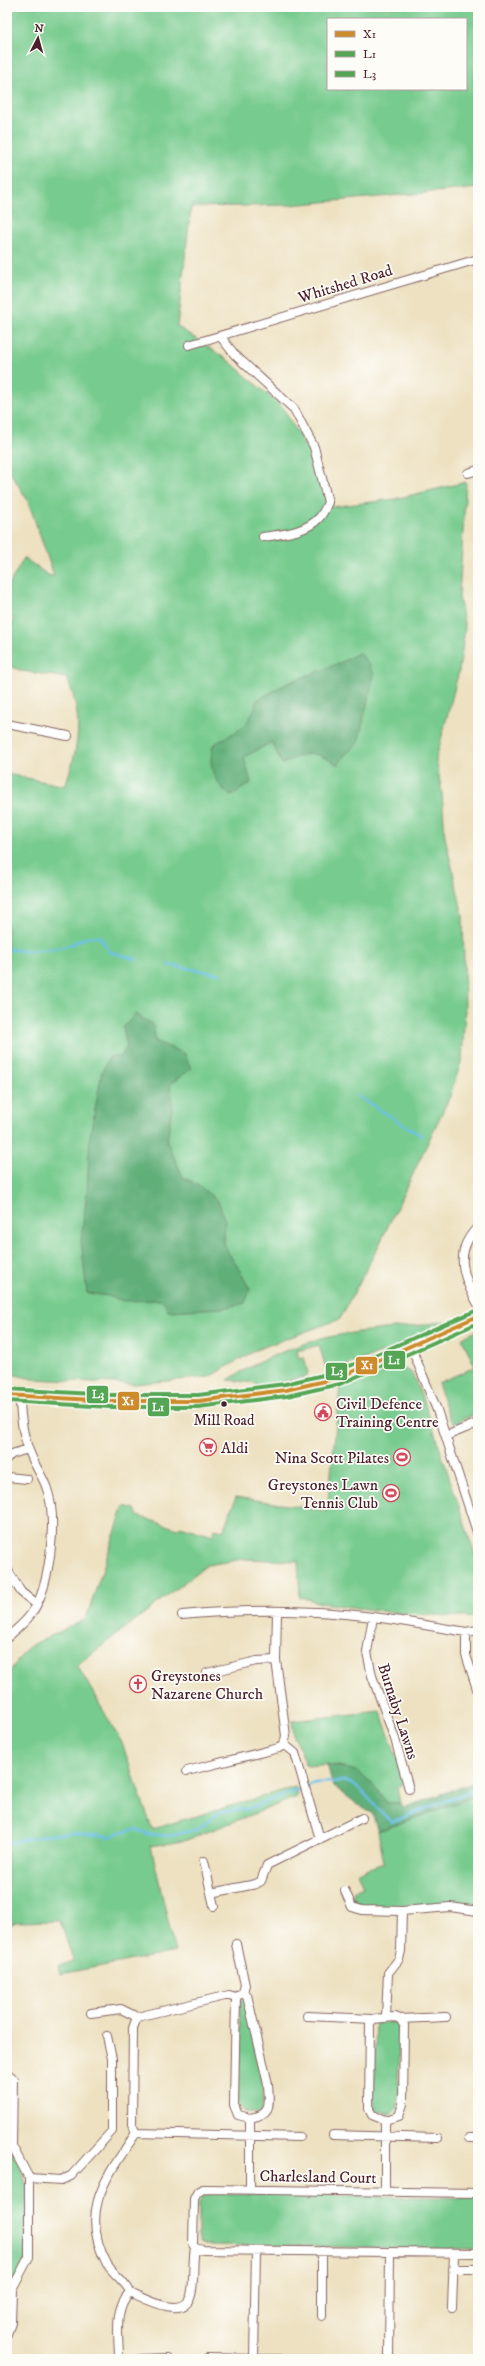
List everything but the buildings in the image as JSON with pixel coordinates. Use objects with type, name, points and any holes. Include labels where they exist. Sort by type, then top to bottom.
[{"type":"main road","points":[[7,1395],[110,1401],[198,1401],[286,1390],[338,1378],[459,1326],[478,1316]]},
{"type":"street","name":"Whitshed Road","points":[[189,345],[478,259]]},
{"type":"street","points":[[220,336],[235,355],[294,408],[314,447],[328,502],[320,518],[309,526],[289,533],[263,537]]},
{"type":"street","points":[[468,473],[478,470]]},
{"type":"street","points":[[7,724],[68,736]]},
{"type":"street","points":[[478,1227],[471,1234],[461,1259],[469,1286],[478,1304]]},
{"type":"street","points":[[411,1347],[446,1436],[478,1535]]},
{"type":"street","points":[[7,1638],[31,1614],[36,1604],[45,1581],[50,1552],[51,1513],[48,1491],[28,1449],[20,1409],[20,1396]]},
{"type":"street","points":[[446,1436],[478,1423]]},
{"type":"street","points":[[7,1458],[12,1454],[28,1449]]},
{"type":"street","points":[[7,1477],[28,1479]]},
{"type":"street","points":[[7,1569],[22,1592],[36,1604]]},
{"type":"street","points":[[182,1615],[230,1610],[277,1611],[373,1617],[466,1632],[478,1630]]},
{"type":"street","points":[[187,1771],[279,1748],[284,1744],[286,1736],[276,1660],[277,1611]]},
{"type":"street","name":"Burnaby Lawns","points":[[373,1617],[367,1652],[372,1676],[395,1739],[409,1789]]},
{"type":"street","points":[[466,1632],[466,1655],[478,1692]]},
{"type":"street","points":[[207,1673],[258,1661],[276,1660]]},
{"type":"street","points":[[284,1744],[295,1753],[320,1839]]},
{"type":"street","points":[[211,1893],[256,1884],[261,1880],[262,1871],[267,1865],[362,1818]]},
{"type":"street","points":[[204,1861],[214,1906]]},
{"type":"street","points":[[345,1891],[352,1906],[362,1910],[402,1911],[450,1907],[478,1911]]},
{"type":"street","points":[[386,2017],[388,1974],[399,1959],[401,1951],[402,1911]]},
{"type":"street","points":[[236,1944],[245,1985],[244,1992],[247,1995],[268,2084],[267,2111],[263,2116],[250,2118],[238,2115],[234,2105],[236,1996]]},
{"type":"street","points":[[91,2013],[121,2009],[137,2017],[229,1995],[236,1996],[244,1992]]},
{"type":"street","points":[[308,2016],[386,2017],[400,2019],[446,2017]]},
{"type":"street","points":[[136,2133],[132,2125],[133,2028],[137,2017]]},
{"type":"street","points":[[373,2018],[370,2024],[369,2109],[372,2115],[385,2120],[399,2116],[402,2110],[404,2025],[400,2019]]},
{"type":"street","points":[[29,2178],[61,2180],[71,2176],[112,2131],[112,2059],[107,2036]]},
{"type":"street","points":[[7,2073],[12,2078],[12,2146],[29,2178],[29,2257],[12,2289],[11,2323],[7,2334]]},
{"type":"street","name":"Charlesland Court","points":[[250,2118],[250,2188]]},
{"type":"street","name":"Charlesland Court","points":[[385,2120],[385,2192]]},
{"type":"street","points":[[136,2133],[300,2137]]},
{"type":"street","points":[[136,2133],[105,2180],[96,2205],[95,2220],[100,2250],[112,2273],[130,2292],[170,2307],[179,2308],[186,2304],[190,2298],[192,2259],[195,2248],[478,2254]]},
{"type":"street","points":[[333,2136],[437,2138]]},
{"type":"street","points":[[469,2138],[478,2138]]},
{"type":"street","name":"Charlesland Court","points":[[195,2248],[193,2244],[194,2199],[196,2193],[203,2188],[478,2193]]},
{"type":"street","points":[[254,2359],[256,2250]]},
{"type":"street","points":[[322,2251],[322,2316]]},
{"type":"street","points":[[389,2359],[390,2252]]},
{"type":"street","points":[[452,2307],[454,2253]]},
{"type":"street","points":[[453,2269],[478,2269]]},
{"type":"street","points":[[119,2359],[120,2307],[130,2292]]},
{"type":"street","points":[[140,2359],[167,2358]]},
{"type":"street","points":[[207,2358],[279,2359]]},
{"type":"green space","points":[[7,7],[478,7],[478,188],[290,205],[191,207],[177,326],[229,361],[283,408],[332,493],[332,507],[395,499],[466,482],[459,597],[465,628],[459,671],[436,759],[442,793],[445,837],[463,916],[465,1009],[462,1059],[450,1096],[379,1245],[340,1319],[258,1349],[209,1377],[134,1384],[33,1379],[7,1373],[7,774],[65,786],[74,758],[78,732],[76,706],[67,678],[22,671],[7,665],[7,634],[14,619],[7,615],[7,588],[24,558],[48,575],[54,576],[28,501],[7,467]]},
{"type":"green space","points":[[360,652],[374,674],[358,743],[345,755],[338,765],[316,754],[304,755],[282,764],[272,742],[244,757],[251,783],[230,796],[219,784],[213,774],[211,761],[213,745],[241,728],[246,723],[254,710],[257,700],[288,683],[342,662]]},
{"type":"green space","points":[[135,1014],[154,1025],[155,1041],[185,1054],[191,1069],[170,1084],[173,1102],[167,1142],[183,1177],[199,1186],[218,1201],[225,1221],[224,1243],[250,1290],[245,1303],[224,1308],[169,1311],[162,1300],[123,1301],[108,1296],[87,1293],[81,1240],[87,1192],[90,1136],[102,1072],[110,1056],[121,1057],[127,1046],[123,1028]]},
{"type":"green space","points":[[449,1320],[450,1323],[404,1345],[327,1372],[319,1345],[297,1351],[299,1358],[304,1357],[308,1373],[305,1377],[261,1386],[255,1385],[256,1383],[228,1380],[269,1358],[316,1340],[372,1330],[423,1325]]},
{"type":"green space","points":[[478,1330],[478,1413],[454,1423],[449,1418],[438,1383],[475,1367],[462,1338]]},
{"type":"green space","points":[[397,1365],[411,1372],[424,1401],[478,1564],[478,1618],[389,1612],[321,1603],[300,1597],[298,1561],[243,1559],[207,1565],[77,1665],[122,1743],[152,1829],[295,1787],[297,1797],[184,1841],[151,1846],[175,1952],[60,1974],[58,1966],[74,1962],[60,1921],[16,1922],[7,1926],[7,1675],[28,1647],[86,1619],[124,1506],[135,1509],[138,1516],[178,1529],[180,1526],[213,1536],[215,1529],[223,1531],[236,1497],[327,1511],[340,1387]]},
{"type":"green space","points":[[380,1711],[402,1772],[402,1785],[397,1788],[400,1803],[387,1803],[379,1792],[362,1776],[344,1767],[333,1765],[307,1766],[294,1736],[292,1721]]},
{"type":"green space","points":[[327,1764],[357,1771],[376,1788],[387,1803],[400,1803],[403,1808],[478,1781],[478,1795],[378,1831],[372,1813],[333,1786]]},
{"type":"green space","points":[[478,1795],[478,1904],[446,1903],[394,1907],[358,1905],[353,1900],[354,1891],[363,1887],[357,1872],[384,1863],[378,1831]]},
{"type":"green space","points":[[240,1998],[244,2000],[264,2091],[262,2109],[259,2112],[245,2112],[238,2105]]},
{"type":"green space","points":[[376,2022],[396,2022],[399,2024],[398,2108],[392,2114],[375,2112],[373,2106]]},
{"type":"green space","points":[[10,2083],[10,2148],[23,2173],[27,2187],[26,2258],[9,2290],[7,2329],[7,2084]]},
{"type":"green space","points":[[215,2193],[478,2198],[478,2249],[205,2245],[200,2243],[198,2236],[198,2201],[202,2197]]},
{"type":"waterway","points":[[7,285],[9,277]]},
{"type":"waterway","points":[[7,949],[27,951],[52,949],[65,947],[89,937],[100,937],[110,952],[136,959]]},
{"type":"waterway","points":[[169,965],[220,974]]},
{"type":"waterway","points":[[356,1095],[422,1136]]},
{"type":"waterway","points":[[7,1843],[50,1835],[76,1833],[110,1837],[120,1832],[136,1829],[147,1834],[170,1836],[198,1829],[220,1812],[247,1809],[315,1783],[345,1781],[358,1787],[392,1822],[478,1788]]},
{"type":"transit line","name":"L3","points":[[7,1389],[110,1395],[198,1395],[285,1384],[336,1372],[475,1311]]},
{"type":"transit line","name":"X1","points":[[7,1395],[110,1401],[198,1401],[286,1390],[338,1378],[478,1316]]},
{"type":"transit line","name":"L1","points":[[7,1401],[110,1407],[198,1407],[287,1396],[340,1384],[478,1323]]},
{"type":"place","name":"Mill Road","points":[[224,1404]]},
{"type":"place","name":"Civil Defence Training Centre","points":[[323,1412]]},
{"type":"place","name":"Aldi","points":[[208,1447]]},
{"type":"place","name":"Nina Scott Pilates","points":[[402,1457]]},
{"type":"place","name":"Greystones Lawn Tennis Club","points":[[391,1493]]},
{"type":"place","name":"Greystones Nazarene Church","points":[[138,1684]]}]
